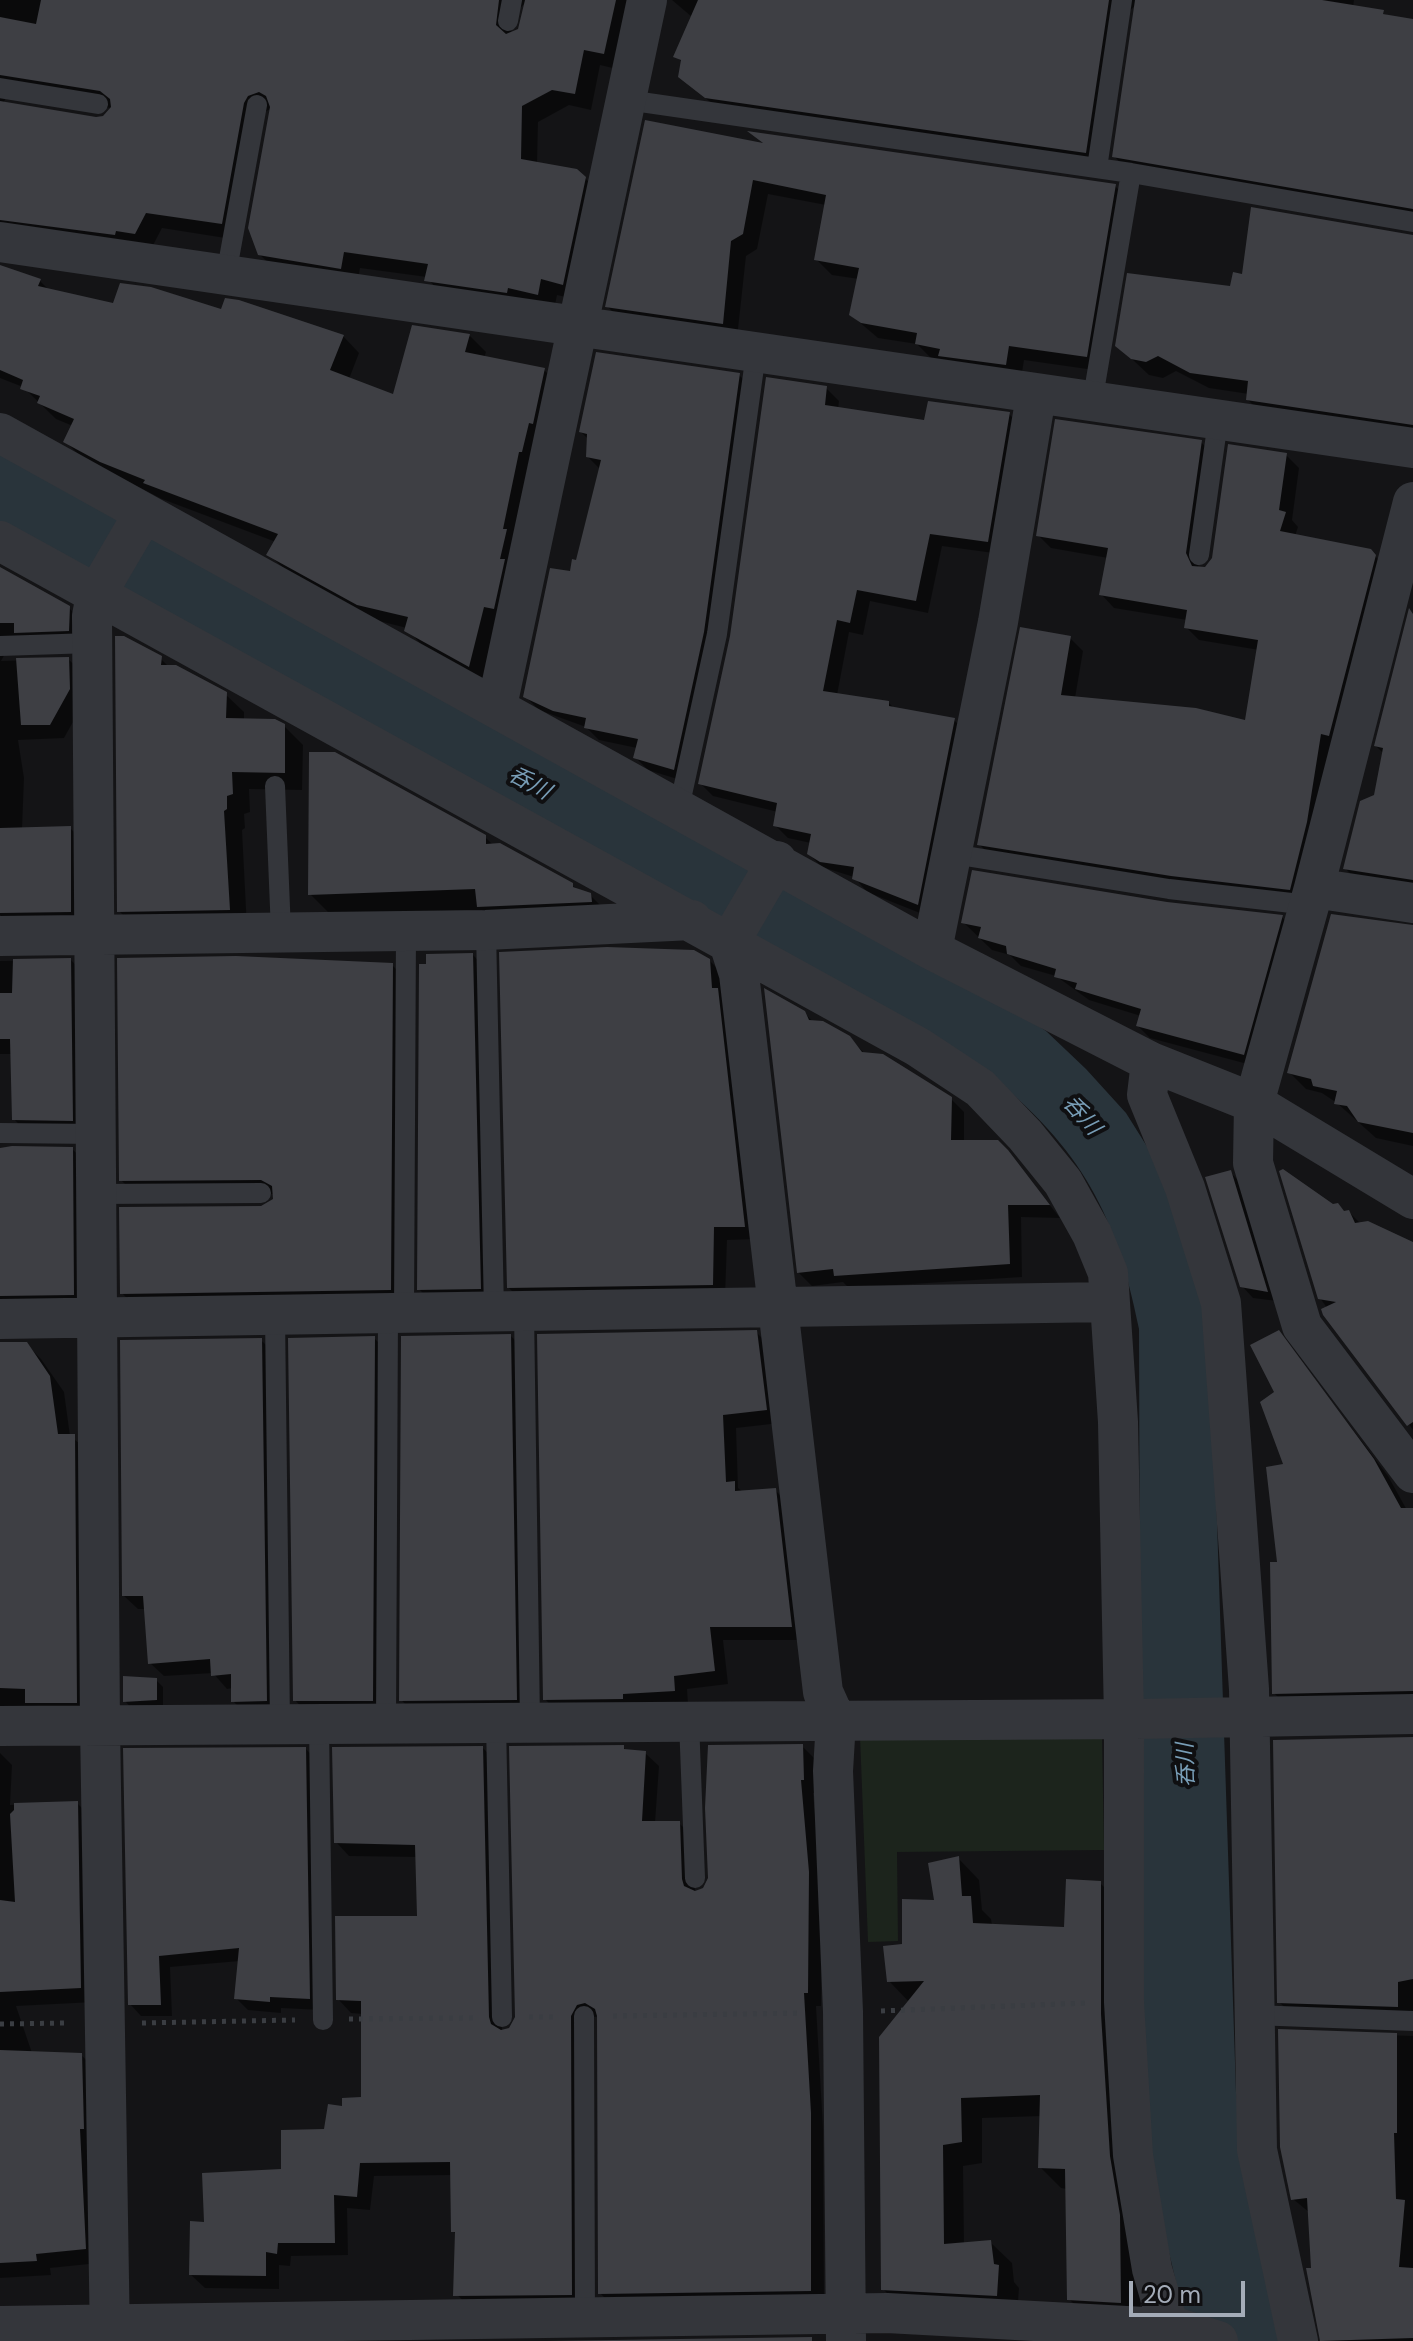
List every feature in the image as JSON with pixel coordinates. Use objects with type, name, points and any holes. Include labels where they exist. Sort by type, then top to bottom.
[{"type":"street","points":[[497,706],[647,0]]},
{"type":"street","points":[[0,242],[1036,396],[1413,448]]},
{"type":"street","points":[[932,950],[998,622],[1036,396]]},
{"type":"street","points":[[0,433],[142,518],[497,706],[679,808],[774,866],[1151,1062],[1254,1103],[1413,1199]]},
{"type":"street","points":[[1413,502],[1312,896],[1254,1103],[1253,1163],[1302,1326],[1413,1473]]},
{"type":"street","points":[[110,2333],[100,1725],[92,616],[98,592],[142,518]]},
{"type":"street","points":[[0,541],[731,940],[918,1047],[980,1088],[1063,1182],[1092,1234],[1108,1273],[1118,1422],[1130,1719],[1124,2002],[1133,2155],[1152,2269],[1186,2335],[585,2319],[496,2330],[364,2313],[110,2333],[0,2326]]},
{"type":"street","points":[[774,866],[731,940],[739,974],[823,1692],[836,1721],[833,1771],[843,2012],[846,2328]]},
{"type":"street","points":[[1312,896],[1413,903]]},
{"type":"street","points":[[0,936],[486,930],[692,920]]},
{"type":"street","points":[[1151,1062],[1147,1095],[1185,1188],[1221,1303],[1243,1715],[1257,2150],[1298,2341]]},
{"type":"street","points":[[0,1319],[1110,1302]]},
{"type":"street","points":[[0,1726],[1130,1719],[1413,1714]]},
{"type":"lane","points":[[508,21],[512,0]]},
{"type":"lane","points":[[1097,168],[1122,0]]},
{"type":"lane","points":[[0,88],[98,104]]},
{"type":"lane","points":[[627,100],[1131,173],[1413,222]]},
{"type":"lane","points":[[226,275],[257,105]]},
{"type":"lane","points":[[1092,403],[1131,173]]},
{"type":"lane","points":[[679,808],[717,634],[756,353]]},
{"type":"lane","points":[[1199,555],[1218,421]]},
{"type":"lane","points":[[0,646],[92,643]]},
{"type":"lane","points":[[275,786],[281,932]]},
{"type":"lane","points":[[953,854],[1169,889],[1312,896]]},
{"type":"lane","points":[[486,930],[509,1311],[513,1723],[502,2017]]},
{"type":"lane","points":[[386,1723],[406,931]]},
{"type":"lane","points":[[0,1133],[97,1134]]},
{"type":"lane","points":[[98,1194],[261,1193]]},
{"type":"lane","points":[[275,1315],[280,1724]]},
{"type":"lane","points":[[689,1721],[695,1878]]},
{"type":"lane","points":[[319,1724],[323,2020]]},
{"type":"lane","points":[[1253,2015],[1413,2021]]},
{"type":"lane","points":[[584,2016],[585,2319]]},
{"type":"shaded area","points":[[860,1736],[1102,1739],[1104,1850],[897,1852],[898,1941],[868,1942]]},
{"type":"water","name":"呑川","points":[[0,451],[1002,1002],[1046,1031],[1126,1113],[1153,1156],[1210,1312],[1236,2092],[1245,2162],[1281,2341],[1190,2341],[1157,2202],[1149,2124],[1141,1952],[1139,1329],[1129,1285],[1103,1211],[1066,1150],[1041,1122],[978,1065],[0,530]]},
{"type":"building","points":[[41,0],[499,0],[496,25],[506,34],[518,29],[525,0],[616,0],[604,54],[584,50],[575,94],[552,90],[522,106],[521,159],[577,169],[586,177],[563,285],[541,279],[538,295],[508,288],[507,293],[424,281],[428,264],[344,252],[341,269],[258,255],[248,228],[270,107],[266,96],[259,92],[248,96],[244,103],[222,224],[146,213],[135,234],[116,231],[115,235],[0,220],[0,101],[96,117],[103,116],[111,107],[110,99],[100,91],[0,75],[0,17],[36,24]]},
{"type":"building","points":[[698,0],[1109,0],[1086,153],[705,98],[678,77],[681,60],[673,57]]},
{"type":"building","points":[[1135,0],[1322,0],[1384,10],[1383,14],[1413,19],[1413,209],[1112,157]]},
{"type":"building","points":[[645,120],[763,143],[747,131],[1116,184],[1087,357],[1009,346],[1006,365],[938,356],[940,349],[915,344],[917,333],[861,323],[849,315],[859,268],[814,260],[826,195],[753,180],[743,234],[731,241],[723,324],[605,307]]},
{"type":"building","points":[[1251,207],[1413,235],[1413,425],[1246,400],[1248,381],[1190,373],[1158,356],[1146,362],[1131,359],[1115,346],[1127,273],[1230,286],[1233,272],[1242,274]]},
{"type":"building","points":[[0,265],[41,279],[38,286],[113,303],[120,283],[151,287],[221,309],[225,298],[239,300],[344,335],[330,370],[393,394],[412,325],[470,334],[465,352],[545,368],[533,424],[529,423],[522,452],[519,452],[503,529],[507,529],[500,559],[505,559],[494,609],[484,607],[469,667],[404,631],[408,617],[357,605],[266,555],[278,534],[143,483],[145,480],[100,462],[63,442],[74,419],[37,403],[40,396],[20,389],[23,380],[0,370]]},
{"type":"building","points":[[596,352],[740,373],[704,632],[674,770],[633,758],[638,739],[584,728],[586,718],[553,711],[523,697],[550,568],[570,571],[572,559],[576,560],[601,460],[586,457],[587,434],[579,432]]},
{"type":"building","points":[[766,377],[827,386],[825,405],[924,420],[928,401],[1010,412],[988,542],[930,534],[916,601],[857,590],[850,623],[837,620],[823,691],[889,701],[889,706],[955,718],[918,905],[852,879],[854,867],[820,862],[807,854],[811,834],[773,826],[777,803],[698,784],[730,636]]},
{"type":"building","points":[[1055,419],[1202,440],[1186,553],[1192,566],[1205,567],[1212,558],[1228,444],[1287,453],[1279,510],[1286,512],[1280,531],[1371,549],[1376,555],[1329,736],[1321,734],[1307,822],[1290,890],[1171,876],[977,845],[1020,627],[1071,636],[1061,695],[1196,708],[1245,720],[1258,640],[1184,628],[1187,610],[1099,595],[1108,548],[1036,536]]},
{"type":"building","points":[[0,567],[70,606],[69,631],[14,633],[14,623],[0,623]]},
{"type":"building","points":[[1409,608],[1413,614],[1413,880],[1343,869],[1360,801],[1374,795],[1383,748],[1374,746]]},
{"type":"building","points":[[115,636],[124,636],[162,656],[161,665],[176,665],[227,692],[226,718],[275,719],[285,724],[285,773],[232,772],[233,794],[227,796],[227,809],[224,811],[230,910],[117,912]]},
{"type":"building","points":[[69,657],[70,689],[50,725],[21,725],[16,658]]},
{"type":"building","points":[[309,752],[335,752],[486,835],[486,844],[500,843],[573,883],[573,887],[591,893],[592,902],[477,907],[475,889],[308,895]]},
{"type":"building","points":[[71,826],[71,912],[0,913],[0,828]]},
{"type":"building","points":[[972,870],[1167,902],[1283,915],[1244,1055],[1136,1026],[1141,1009],[1075,989],[1077,983],[1054,977],[1056,969],[1007,954],[1006,946],[978,938],[981,927],[961,923]]},
{"type":"building","points":[[1331,914],[1413,925],[1413,1133],[1358,1122],[1347,1106],[1334,1104],[1337,1091],[1313,1086],[1311,1079],[1287,1073]]},
{"type":"building","points":[[607,947],[694,950],[710,959],[712,988],[718,988],[745,1227],[714,1227],[713,1285],[507,1288],[499,952]]},
{"type":"building","points":[[473,953],[481,1289],[417,1290],[419,964],[426,964],[426,954]]},
{"type":"building","points":[[236,956],[393,963],[391,1290],[120,1294],[119,1207],[261,1206],[273,1199],[272,1186],[261,1180],[119,1181],[117,958]]},
{"type":"building","points":[[71,958],[73,1121],[12,1120],[10,1039],[0,1039],[0,993],[12,993],[13,959]]},
{"type":"building","points":[[764,988],[805,1011],[809,1020],[823,1021],[850,1036],[862,1052],[883,1054],[952,1097],[951,1140],[998,1140],[1008,1150],[1050,1205],[1008,1205],[1010,1264],[834,1276],[833,1269],[797,1273]]},
{"type":"building","points":[[73,1147],[74,1295],[0,1296],[0,1148]]},
{"type":"building","points":[[1283,1169],[1333,1204],[1338,1203],[1344,1211],[1349,1210],[1355,1223],[1368,1221],[1413,1242],[1413,1422],[1407,1426],[1323,1315],[1321,1309],[1336,1302],[1318,1299],[1279,1171]]},
{"type":"building","points":[[1231,1170],[1268,1292],[1240,1287],[1205,1177]]},
{"type":"building","points":[[757,1330],[767,1410],[723,1415],[726,1482],[735,1481],[735,1491],[776,1488],[792,1627],[710,1627],[715,1671],[674,1676],[675,1691],[623,1694],[623,1699],[543,1700],[537,1334]]},
{"type":"building","points":[[1279,1330],[1374,1459],[1401,1508],[1413,1508],[1413,1691],[1272,1694],[1270,1562],[1277,1562],[1266,1467],[1283,1464],[1260,1402],[1274,1392],[1250,1345]]},
{"type":"building","points":[[511,1334],[517,1700],[399,1701],[401,1336]]},
{"type":"building","points":[[375,1336],[373,1701],[293,1701],[288,1338]]},
{"type":"building","points":[[262,1338],[267,1701],[231,1702],[231,1674],[211,1676],[210,1659],[148,1664],[143,1596],[122,1596],[120,1340]]},
{"type":"building","points":[[0,1342],[27,1342],[50,1376],[58,1434],[75,1434],[77,1703],[25,1703],[25,1689],[0,1688]]},
{"type":"building","points":[[123,1676],[157,1678],[157,1700],[123,1702]]},
{"type":"building","points":[[1413,1737],[1413,1979],[1398,1982],[1398,2007],[1277,2003],[1273,1740]]},
{"type":"building","points":[[803,1744],[804,1780],[801,1780],[809,1872],[808,1993],[804,1993],[811,2113],[811,2291],[598,2294],[597,2016],[595,2009],[585,2003],[577,2005],[571,2016],[572,2295],[453,2296],[455,2232],[451,2232],[450,2162],[360,2163],[357,2197],[334,2195],[335,2243],[278,2243],[277,2254],[266,2252],[266,2276],[189,2275],[190,2221],[204,2222],[202,2173],[281,2169],[281,2130],[324,2129],[328,2104],[342,2106],[342,2098],[361,2097],[361,2001],[336,2000],[335,1916],[417,1916],[415,1845],[334,1843],[332,1747],[483,1746],[489,2017],[491,2024],[501,2030],[509,2028],[515,2017],[509,1746],[624,1745],[624,1749],[646,1751],[642,1821],[680,1821],[682,1879],[684,1886],[695,1891],[703,1888],[708,1878],[705,1808],[708,1745]]},
{"type":"building","points":[[306,1747],[310,1999],[270,1997],[270,2002],[234,1999],[239,1948],[159,1956],[161,2005],[128,2005],[123,1748]]},
{"type":"building","points":[[78,1801],[81,1988],[0,1992],[0,1900],[15,1902],[10,1814],[14,1803]]},
{"type":"building","points":[[959,1856],[962,1896],[971,1896],[973,1923],[1064,1927],[1066,1879],[1101,1881],[1101,2014],[1110,2156],[1120,2215],[1121,2303],[1067,2300],[1065,2169],[1038,2168],[1040,2095],[961,2098],[962,2142],[943,2145],[944,2244],[991,2240],[994,2264],[999,2265],[997,2296],[881,2290],[879,2037],[924,1981],[887,1982],[883,1946],[902,1944],[902,1899],[934,1900],[928,1863]]},
{"type":"building","points":[[1278,2029],[1397,2033],[1396,2199],[1405,2200],[1399,2267],[1413,2268],[1413,2338],[1320,2341],[1306,2268],[1311,2268],[1307,2198],[1291,2200],[1280,2147]]},
{"type":"building","points":[[0,2050],[82,2053],[84,2129],[80,2129],[86,2249],[36,2254],[37,2261],[0,2263]]},
{"type":"building","points":[[812,2337],[812,2341],[546,2341]]}]
